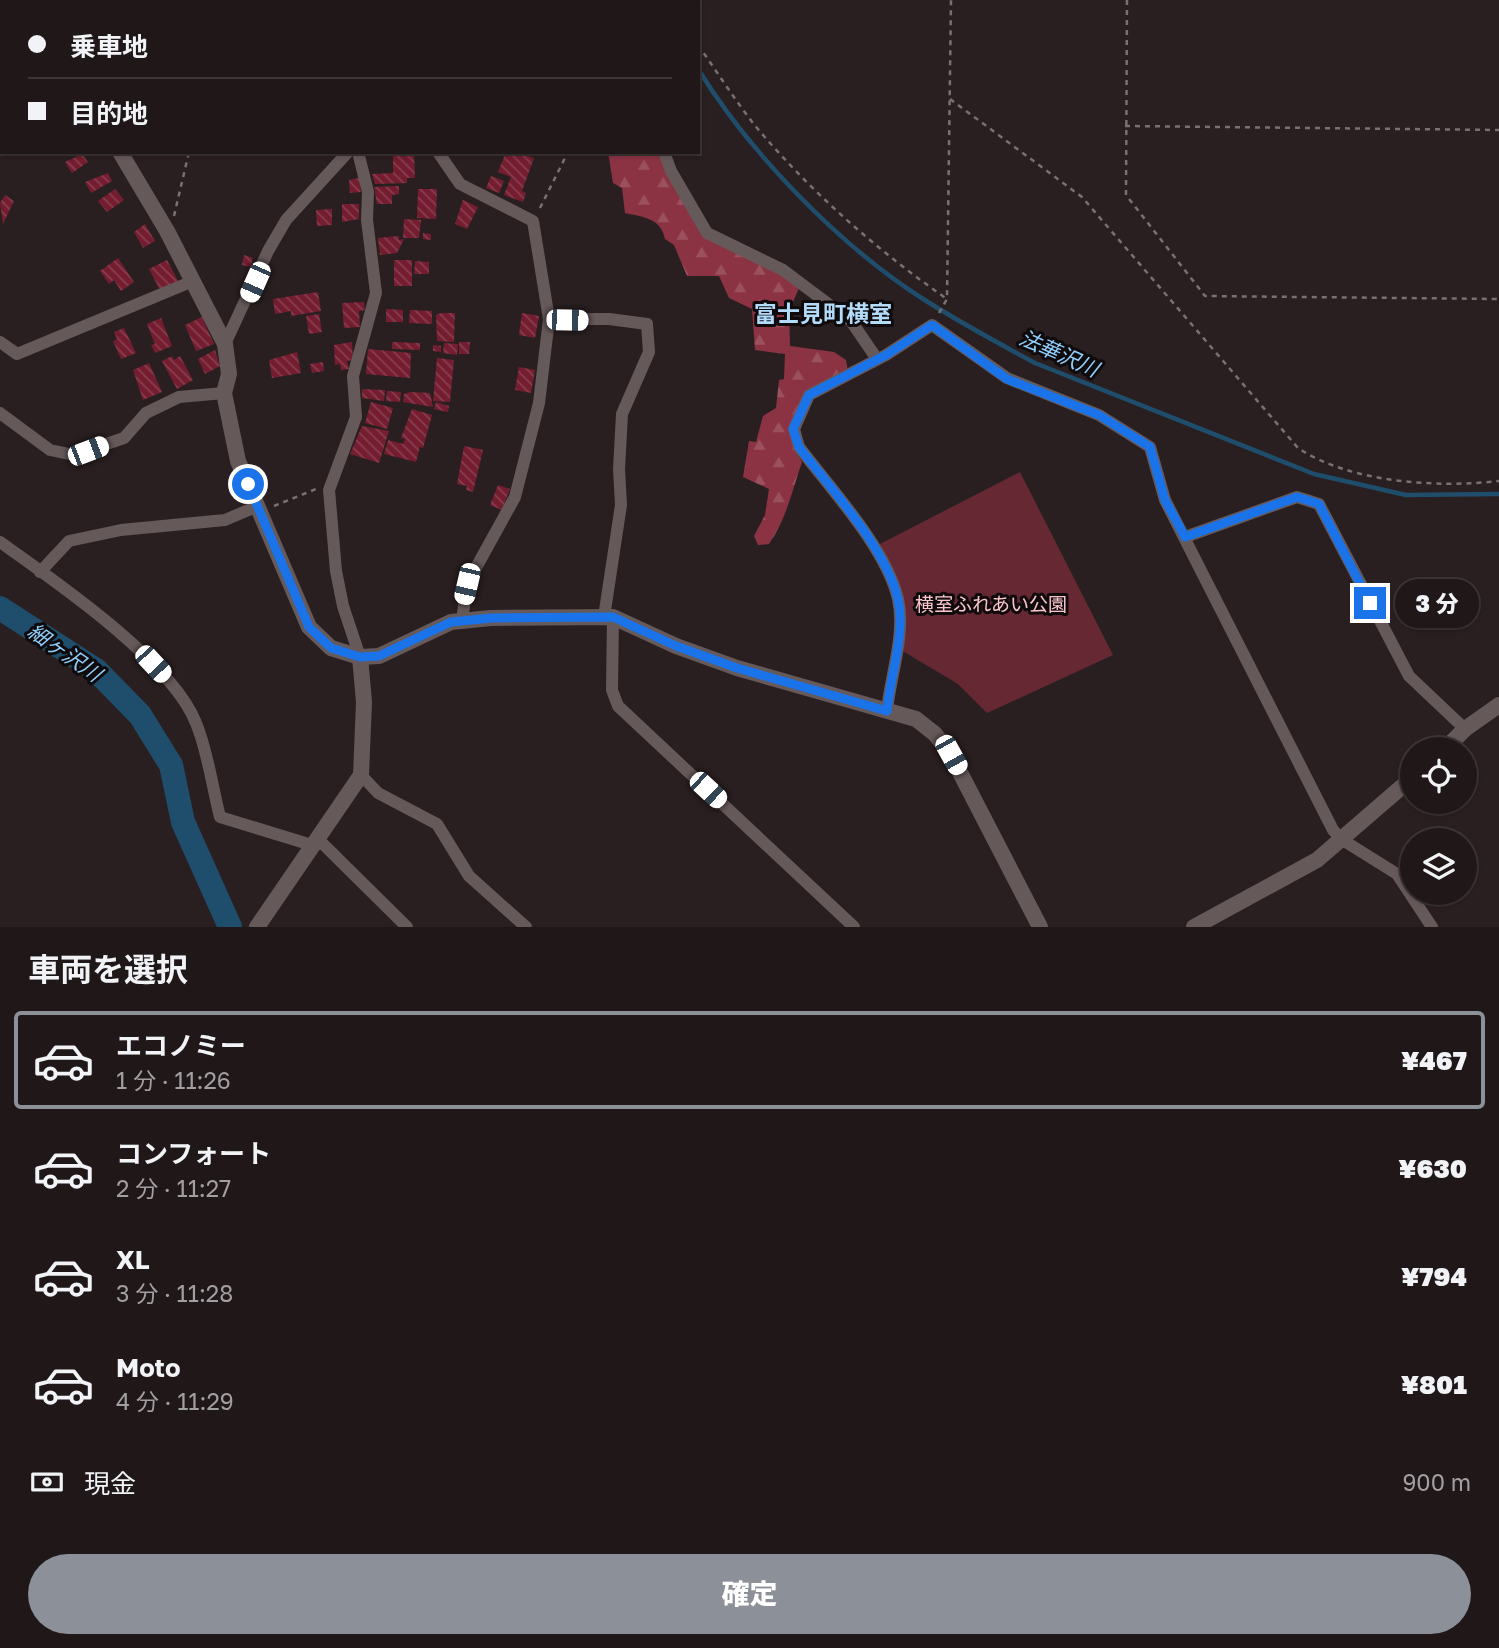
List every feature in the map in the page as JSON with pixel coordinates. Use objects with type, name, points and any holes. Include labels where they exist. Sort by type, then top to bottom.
[{"type":"street","points":[[121,154],[167,232],[225,344],[229,374],[224,393],[238,461],[309,627],[331,648],[360,657],[379,656],[451,622],[491,618],[609,617],[676,646],[737,668],[916,719],[935,734],[951,755],[1040,927]]},
{"type":"street","points":[[225,344],[268,251],[286,220],[346,154]]},
{"type":"street","points":[[257,927],[361,775],[364,702],[360,657],[338,583],[329,490],[356,417],[353,376],[376,293],[367,220],[368,192],[358,154]]},
{"type":"street","points":[[439,154],[460,184],[533,221],[549,319],[539,403],[515,497],[467,584],[462,621]]},
{"type":"street","points":[[665,154],[707,233],[783,270],[851,321],[877,359]]},
{"type":"street","points":[[0,342],[17,354],[193,281]]},
{"type":"street","points":[[549,319],[609,319],[647,324],[649,352],[622,414],[619,469],[621,505],[609,617],[612,690],[618,706],[855,927]]},
{"type":"street","points":[[887,711],[898,639],[898,600],[873,545],[799,447],[793,429],[809,395],[877,359],[932,325],[1007,379],[1099,415],[1150,447],[1165,500],[1340,839],[1396,874],[1432,927]]},
{"type":"street","points":[[0,412],[50,450],[74,456],[124,438],[146,414],[179,397],[224,393]]},
{"type":"street","points":[[1185,537],[1297,497],[1319,504],[1409,677],[1465,729]]},
{"type":"street","points":[[40,572],[69,541],[121,530],[225,520],[259,509]]},
{"type":"street","points":[[0,542],[139,649],[167,679],[196,722],[220,817],[317,843],[407,927]]},
{"type":"street","points":[[1457,737],[1499,705]]},
{"type":"street","points":[[361,775],[378,793],[437,824],[469,876],[526,927]]},
{"type":"street","points":[[1194,927],[1274,886],[1317,860],[1400,788]]},
{"type":"path","points":[[932,325],[947,299],[951,0]]},
{"type":"path","points":[[1127,0],[1126,195],[1205,296],[1499,299]]},
{"type":"path","points":[[700,48],[757,128],[829,203],[898,265],[947,299]]},
{"type":"path","points":[[950,99],[1082,197],[1298,448],[1325,462],[1382,479],[1499,481]]},
{"type":"path","points":[[1125,126],[1499,130]]},
{"type":"path","points":[[167,232],[173,220],[189,154]]},
{"type":"path","points":[[533,221],[567,154]]},
{"type":"path","points":[[259,509],[313,489],[329,490]]},
{"type":"green space","points":[[608,154],[661,154],[704,236],[762,262],[799,288],[789,311],[790,346],[834,352],[846,360],[848,371],[806,392],[796,452],[802,462],[784,515],[769,544],[758,545],[754,536],[765,515],[769,489],[743,477],[749,441],[756,442],[763,416],[776,408],[779,380],[784,379],[785,354],[755,350],[752,309],[729,298],[719,276],[687,276],[674,245],[665,239],[660,227],[650,220],[625,213],[622,188],[613,183]]},
{"type":"green space","name":"横室ふれあい公園","points":[[1020,472],[1113,655],[987,713],[958,684],[901,650],[904,599],[878,545]]},
{"type":"building","points":[[82,154],[88,162],[72,173],[65,162]]},
{"type":"building","points":[[393,154],[414,154],[415,178],[407,178],[407,183],[375,184],[372,174],[393,173]]},
{"type":"building","points":[[505,154],[523,154],[534,158],[522,191],[526,193],[523,202],[504,195],[511,177],[498,172]]},
{"type":"building","points":[[108,173],[112,181],[91,193],[85,182]]},
{"type":"building","points":[[491,176],[504,181],[499,193],[486,188]]},
{"type":"building","points":[[359,178],[361,192],[350,193],[349,180]]},
{"type":"building","points":[[399,186],[399,194],[392,195],[392,204],[377,204],[374,187]]},
{"type":"building","points":[[115,189],[124,200],[107,212],[98,201]]},
{"type":"building","points":[[418,189],[437,189],[436,219],[417,218]]},
{"type":"building","points":[[5,195],[14,201],[3,224],[0,203]]},
{"type":"building","points":[[463,200],[478,207],[467,229],[455,224]]},
{"type":"building","points":[[342,204],[359,204],[359,219],[342,222]]},
{"type":"building","points":[[332,209],[332,225],[317,226],[316,210]]},
{"type":"building","points":[[404,219],[421,220],[419,238],[403,238]]},
{"type":"building","points":[[145,224],[155,241],[143,248],[134,232]]},
{"type":"building","points":[[423,233],[431,234],[431,240],[423,239]]},
{"type":"building","points":[[399,236],[399,240],[404,239],[397,253],[380,255],[378,238]]},
{"type":"building","points":[[244,255],[253,258],[251,267],[242,265]]},
{"type":"building","points":[[118,258],[134,282],[121,291],[114,280],[109,284],[100,271]]},
{"type":"building","points":[[167,260],[178,281],[160,290],[149,269]]},
{"type":"building","points":[[394,260],[412,260],[412,286],[394,286]]},
{"type":"building","points":[[415,261],[429,262],[429,274],[414,274]]},
{"type":"building","points":[[318,292],[321,311],[291,316],[291,311],[275,314],[273,299]]},
{"type":"building","points":[[364,302],[365,310],[359,311],[360,327],[344,328],[342,303]]},
{"type":"building","points":[[386,309],[403,310],[403,322],[386,322]]},
{"type":"building","points":[[410,310],[432,311],[432,324],[409,323]]},
{"type":"building","points":[[455,313],[454,342],[437,341],[436,315]]},
{"type":"building","points":[[522,313],[539,316],[535,338],[519,335]]},
{"type":"building","points":[[319,314],[322,332],[309,334],[306,316]]},
{"type":"building","points":[[202,317],[214,344],[196,351],[185,325]]},
{"type":"building","points":[[161,318],[172,346],[155,353],[151,345],[155,344],[147,324]]},
{"type":"building","points":[[124,328],[136,353],[121,359],[113,341],[117,339],[114,332]]},
{"type":"building","points":[[352,342],[353,360],[347,361],[349,369],[341,370],[340,364],[335,365],[334,345]]},
{"type":"building","points":[[392,342],[420,343],[420,350],[392,349]]},
{"type":"building","points":[[459,342],[470,342],[469,354],[459,354]]},
{"type":"building","points":[[444,343],[458,344],[457,355],[443,353]]},
{"type":"building","points":[[433,345],[441,346],[441,352],[433,351]]},
{"type":"building","points":[[368,349],[411,353],[410,378],[366,374]]},
{"type":"building","points":[[215,350],[220,366],[205,374],[198,359]]},
{"type":"building","points":[[297,352],[301,373],[272,378],[269,360]]},
{"type":"building","points":[[172,356],[174,360],[180,356],[193,380],[177,389],[162,361]]},
{"type":"building","points":[[437,358],[454,360],[450,402],[433,401]]},
{"type":"building","points":[[323,362],[324,371],[312,373],[310,364]]},
{"type":"building","points":[[149,363],[162,392],[143,400],[133,370]]},
{"type":"building","points":[[519,367],[535,370],[531,393],[515,390]]},
{"type":"building","points":[[362,389],[385,390],[384,401],[362,398]]},
{"type":"building","points":[[387,391],[401,392],[400,402],[386,401]]},
{"type":"building","points":[[430,393],[433,407],[403,402],[404,394]]},
{"type":"building","points":[[371,402],[393,408],[387,429],[365,423]]},
{"type":"building","points":[[436,402],[449,406],[448,412],[434,409]]},
{"type":"building","points":[[412,409],[432,415],[423,448],[420,447],[416,462],[384,454],[388,440],[403,444],[405,439],[401,438]]},
{"type":"building","points":[[362,426],[389,431],[379,463],[350,454]]},
{"type":"building","points":[[464,446],[483,450],[473,492],[466,490],[467,486],[457,484]]},
{"type":"building","points":[[498,485],[510,489],[502,510],[490,505]]},
{"type":"waterway","name":"法華沢川","points":[[700,72],[719,101],[769,164],[827,223],[858,250],[934,306],[1035,363],[1314,474],[1406,495],[1499,494]]},
{"type":"waterway","name":"細ヶ沢川","points":[[0,608],[96,670],[140,715],[171,765],[183,822],[230,927]]},
{"type":"district","name":"富士見町横室","points":[[823,313]]},
{"type":"route","points":[[248,484],[309,627],[331,648],[360,657],[379,656],[451,622],[491,618],[613,617],[676,646],[737,668],[887,711],[898,639],[898,600],[873,545],[799,447],[793,429],[809,395],[886,355],[932,325],[1007,379],[1099,415],[1150,447],[1165,500],[1185,537],[1297,497],[1319,504],[1370,603]]}]
